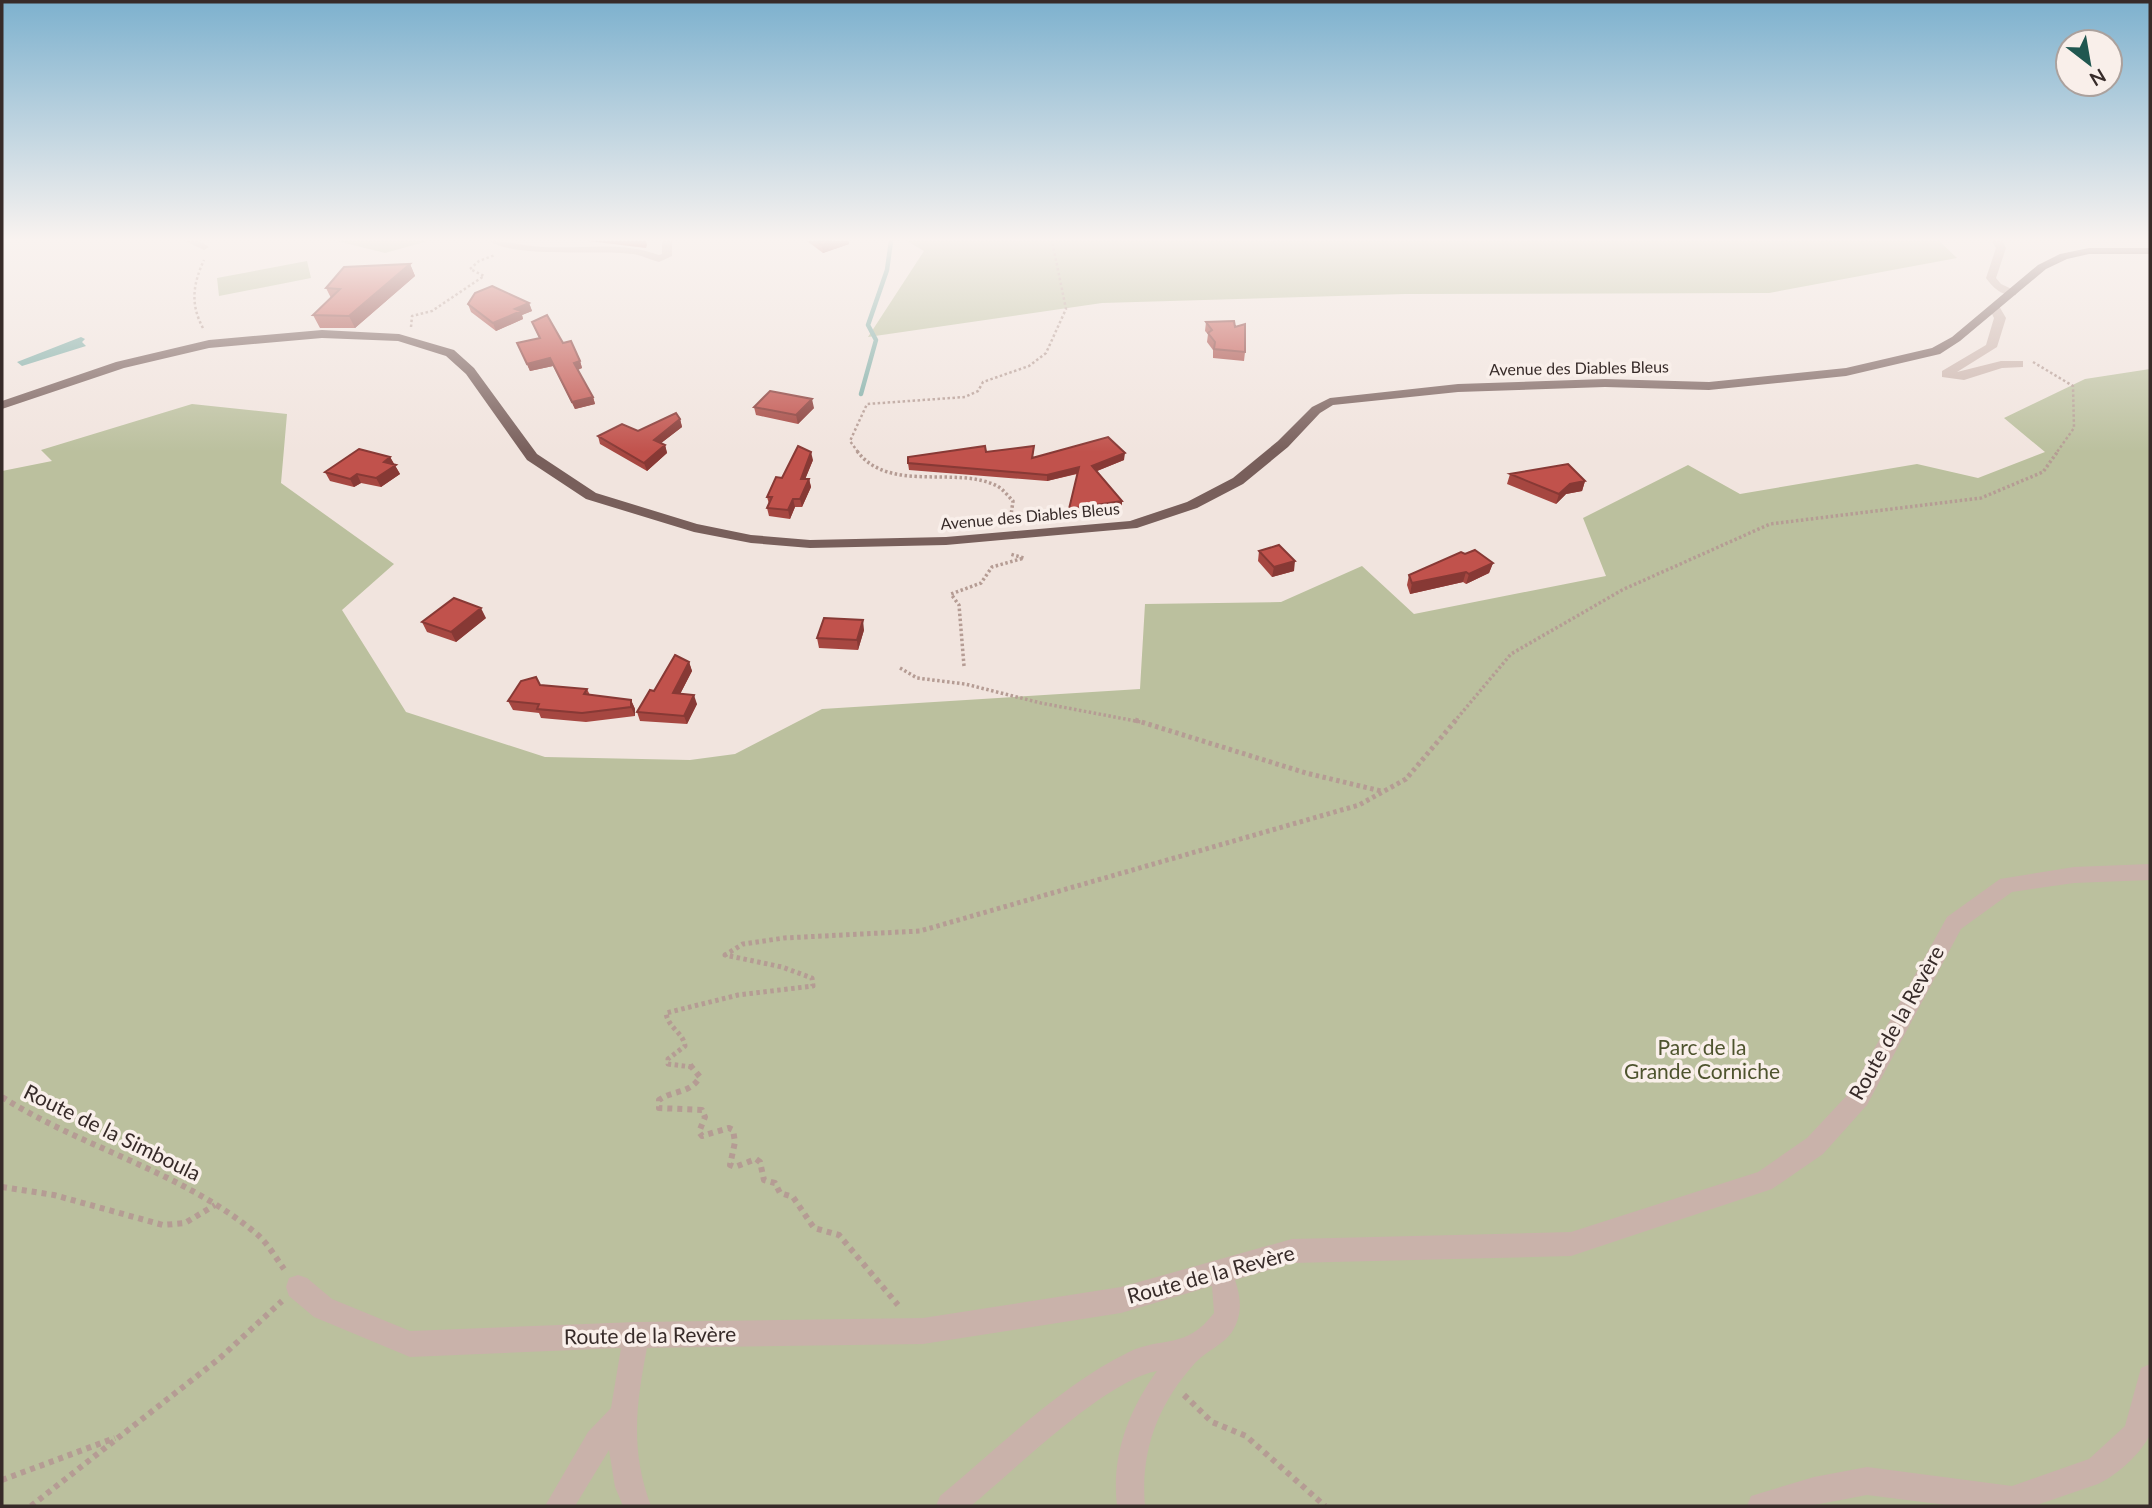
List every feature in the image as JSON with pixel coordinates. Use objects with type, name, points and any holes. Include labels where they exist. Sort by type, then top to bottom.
[{"type":"main road","name":"Avenue des Diables Bleus","points":[[2,405],[109,368],[188,348],[259,338],[322,334],[399,338],[450,354],[470,371],[532,457],[591,496],[638,512],[751,539],[810,544],[1009,537],[1132,525],[1192,505],[1227,487],[1259,465],[1316,410],[1330,402],[1458,387],[1605,383],[1709,386],[1846,372],[1936,351],[1991,311]]},
{"type":"street","points":[[1997,311],[2000,318],[1991,347],[1946,374],[1957,377],[2008,363],[2019,364]]},
{"type":"street","name":"Route de la Revère","points":[[298,1287],[323,1308],[410,1344],[636,1335],[923,1331],[1121,1300],[1292,1251],[1571,1244],[1764,1181],[1815,1146],[1859,1098],[1954,923],[2007,884],[2074,875],[2150,872]]},
{"type":"street","points":[[1131,1506],[1128,1461],[1136,1434],[1167,1380],[1188,1352],[1217,1332],[1228,1308],[1220,1271]]},
{"type":"street","points":[[636,1335],[622,1416],[626,1471],[637,1506]]},
{"type":"street","points":[[950,1506],[1093,1389],[1136,1362],[1188,1352]]},
{"type":"street","points":[[1761,1506],[1814,1490],[1867,1481],[2012,1500],[2098,1470],[2137,1433],[2150,1377]]},
{"type":"street","points":[[559,1506],[598,1442],[622,1416]]},
{"type":"path","points":[[188,348],[204,327],[193,311]]},
{"type":"path","points":[[399,338],[413,331],[409,323],[412,316],[431,311]]},
{"type":"path","points":[[964,666],[959,605],[951,594],[981,583],[983,575],[994,564],[1024,558],[999,550],[1010,545],[1013,501],[998,486],[980,481],[904,475],[867,464],[850,441],[867,404],[965,397],[978,391],[984,382],[1028,366],[1046,354],[1065,311]]},
{"type":"path","points":[[923,1331],[885,1293],[865,1264],[839,1235],[814,1228],[793,1197],[780,1193],[775,1183],[764,1180],[760,1162],[756,1159],[735,1167],[730,1165],[736,1142],[733,1130],[729,1128],[702,1136],[699,1132],[705,1116],[702,1110],[688,1107],[672,1112],[659,1108],[659,1100],[668,1092],[687,1092],[697,1085],[700,1077],[690,1065],[668,1064],[668,1059],[685,1046],[684,1040],[667,1023],[666,1013],[738,995],[813,986],[812,978],[791,969],[761,962],[740,962],[725,955],[743,944],[873,931],[920,932],[1359,805],[1406,779],[1511,654],[1622,590],[1770,524],[1981,498],[2043,472],[2074,428],[2073,386],[2036,362],[2019,364]]},
{"type":"path","points":[[900,668],[917,678],[965,684],[1150,724],[1306,773],[1382,791]]},
{"type":"path","name":"Route de la Simboula","points":[[2,1097],[32,1116],[174,1180],[215,1205],[259,1236],[298,1287]]},
{"type":"path","points":[[2,1187],[54,1195],[163,1225],[185,1223],[215,1205]]},
{"type":"path","points":[[31,1506],[220,1358],[298,1287]]},
{"type":"path","points":[[1167,1380],[1212,1422],[1245,1436],[1302,1482],[1325,1506]]},
{"type":"path","points":[[2,1480],[119,1436]]},
{"type":"green space","points":[[885,311],[1044,311],[868,337]]},
{"type":"green space","name":"Parc de la Grande Corniche","points":[[2150,369],[2150,1506],[2,1506],[2,471],[52,461],[41,450],[192,404],[287,414],[281,483],[394,564],[342,610],[406,712],[545,757],[690,760],[735,754],[822,709],[1140,689],[1145,604],[1281,602],[1362,566],[1414,614],[1606,576],[1583,518],[1688,465],[1740,494],[1917,464],[1978,478],[2045,452],[2004,418],[2085,379]]},
{"type":"water","points":[[81,337],[85,339],[82,342],[86,346],[22,366],[17,362]]},
{"type":"building","points":[[317,311],[354,311],[349,316],[313,315]]},
{"type":"building","points":[[478,311],[520,311],[493,323]]},
{"type":"building","points":[[547,315],[563,343],[571,341],[580,361],[574,363],[593,397],[572,402],[550,358],[527,364],[517,343],[540,338],[532,322]]},
{"type":"building","points":[[1234,321],[1235,327],[1245,324],[1245,352],[1214,349],[1215,342],[1208,333],[1212,330],[1206,322]]},
{"type":"building","points":[[770,391],[812,399],[796,415],[754,407]]},
{"type":"building","points":[[676,413],[680,419],[654,440],[665,445],[644,463],[598,436],[622,424],[638,431]]},
{"type":"building","points":[[1108,437],[1125,453],[1092,466],[1122,501],[1069,509],[1079,467],[1047,475],[908,463],[908,457],[985,446],[986,452],[1034,446],[1032,458]]},
{"type":"building","points":[[798,446],[811,452],[801,479],[809,479],[800,499],[793,499],[788,510],[767,508],[772,497],[767,497],[776,477],[782,478]]},
{"type":"building","points":[[359,449],[390,457],[384,462],[396,465],[376,478],[357,474],[350,479],[325,472]]},
{"type":"building","points":[[1568,464],[1585,481],[1570,484],[1559,494],[1510,474]]},
{"type":"building","points":[[1279,545],[1295,561],[1274,567],[1259,551]]},
{"type":"building","points":[[1475,550],[1493,563],[1469,574],[1466,572],[1412,583],[1409,575],[1461,552],[1465,554]]},
{"type":"building","points":[[454,598],[481,608],[451,632],[422,622]]},
{"type":"building","points":[[824,618],[863,620],[857,640],[817,638]]},
{"type":"building","points":[[675,655],[689,662],[673,693],[694,695],[684,716],[637,712],[650,690],[654,691]]},
{"type":"building","points":[[536,677],[540,685],[587,689],[584,694],[631,700],[631,707],[582,713],[537,709],[539,704],[508,701],[521,681]]},
{"type":"waterway","points":[[861,394],[876,340],[868,325],[873,311]]}]
